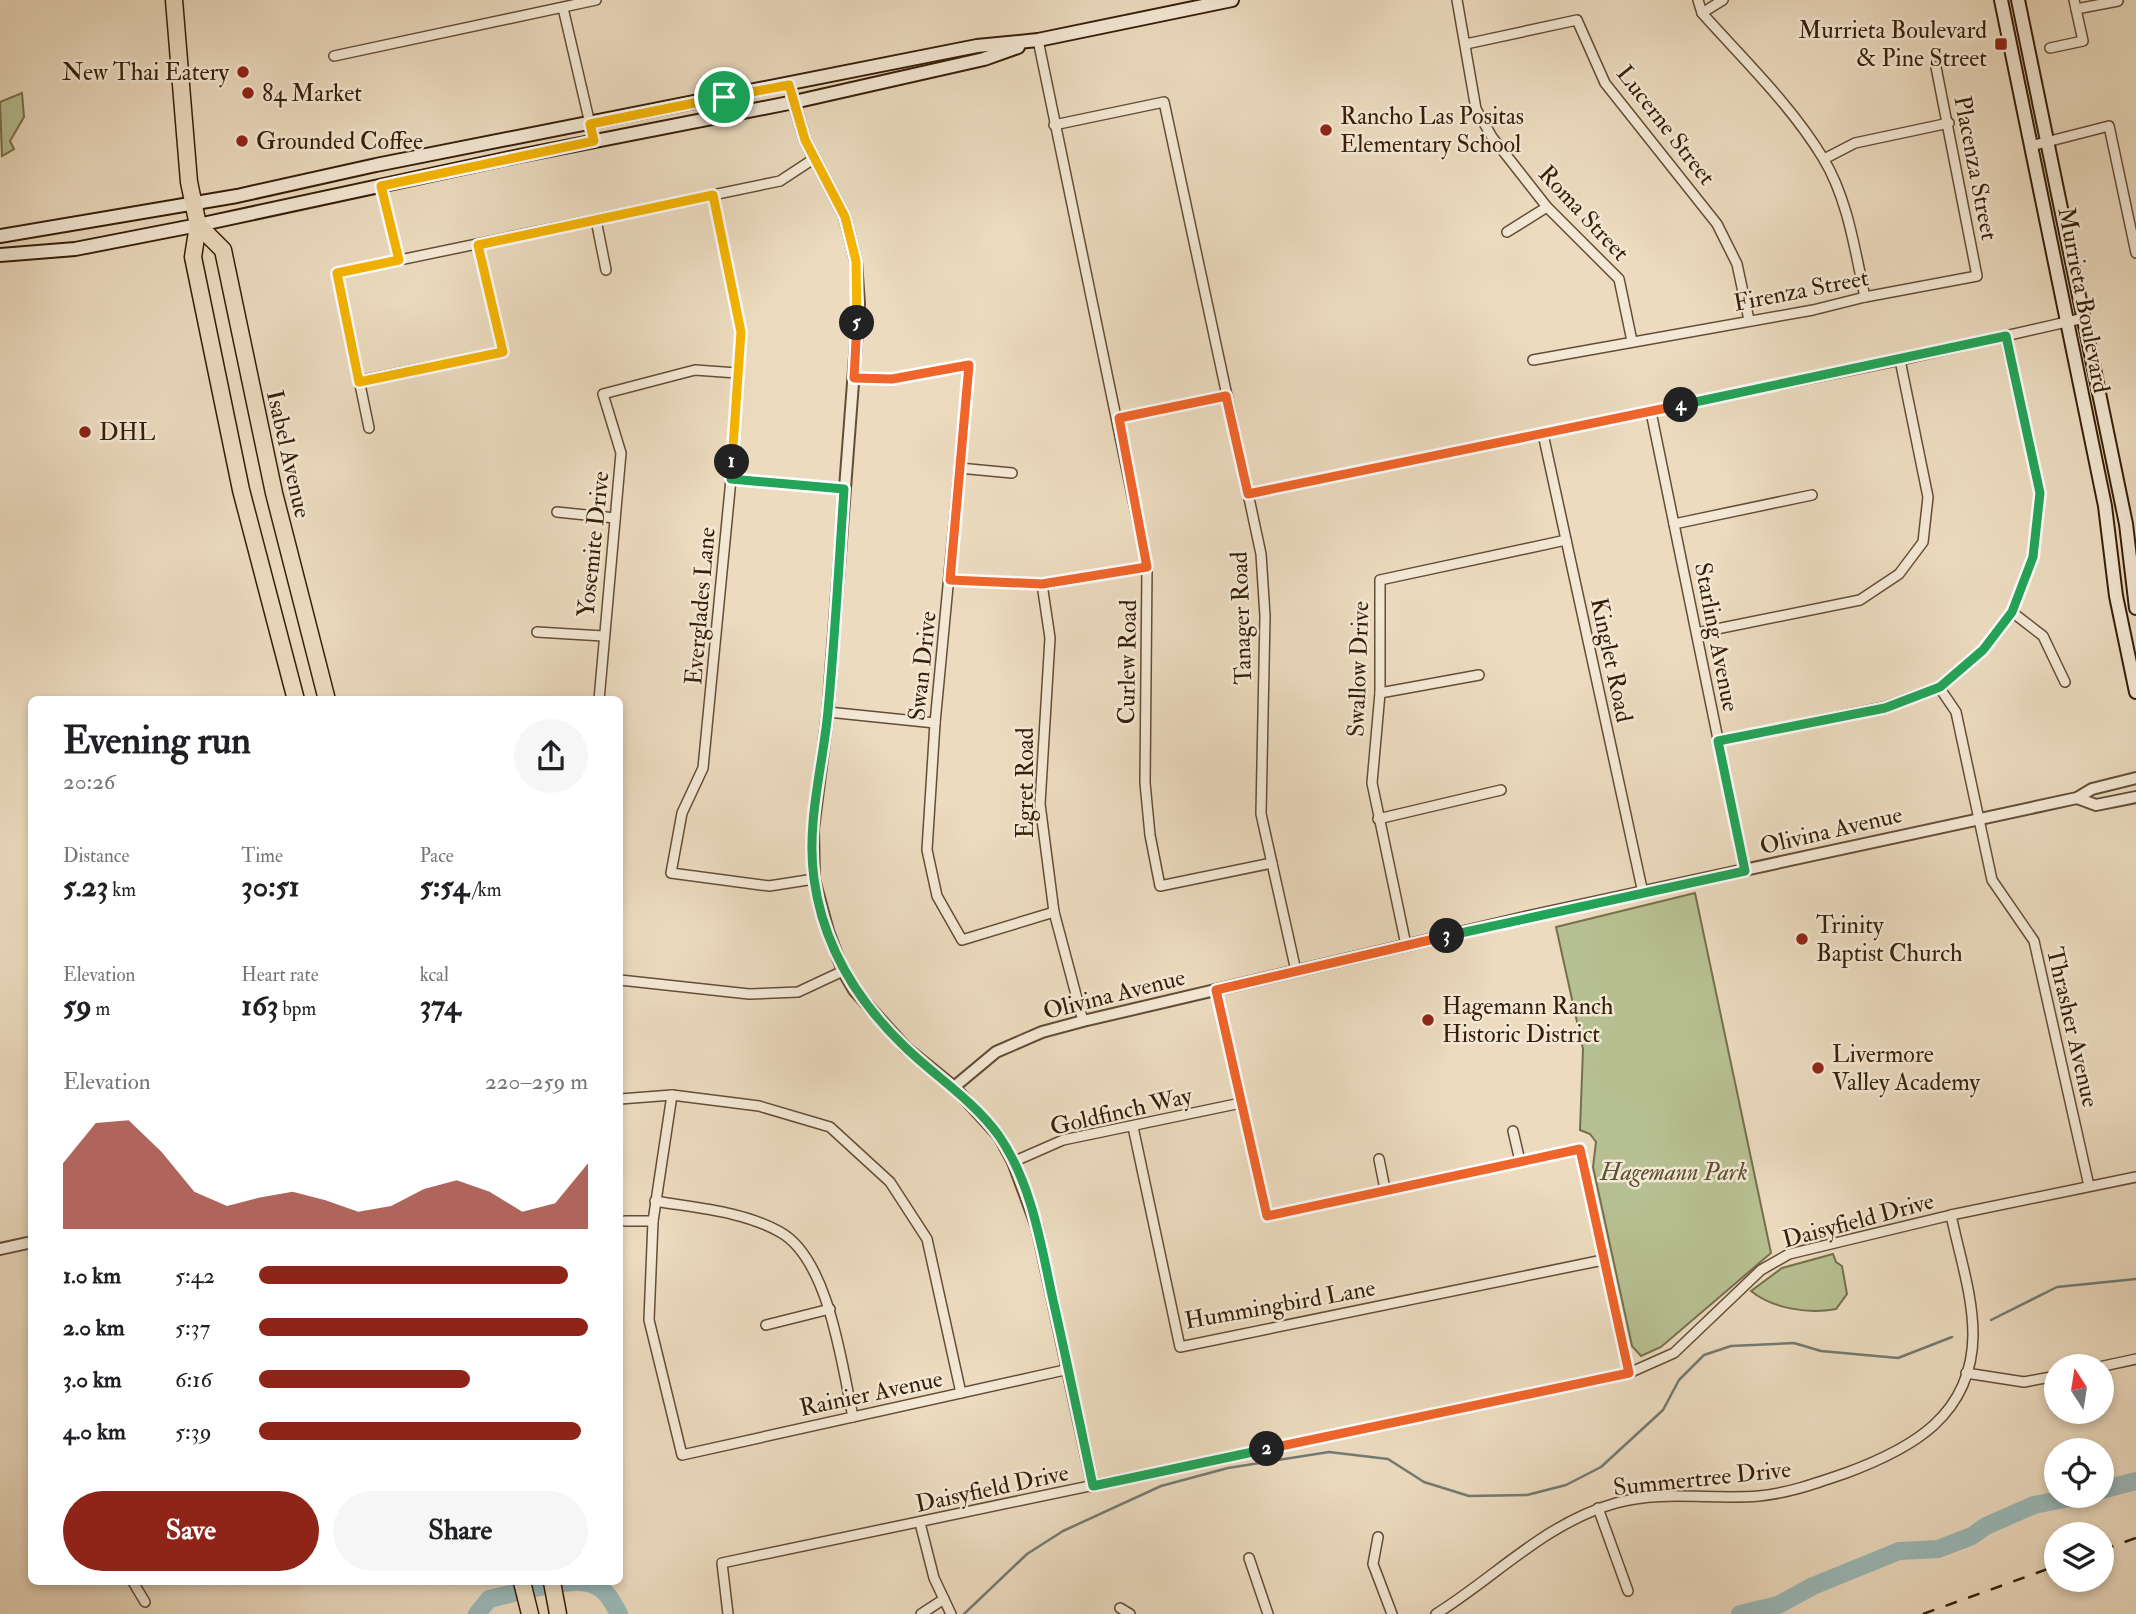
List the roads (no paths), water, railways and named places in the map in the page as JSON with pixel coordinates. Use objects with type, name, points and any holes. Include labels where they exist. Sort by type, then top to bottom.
[{"type":"highway","points":[[174,0],[198,225],[193,257],[241,490],[295,696]]},
{"type":"highway","name":"Isabel Avenue","points":[[198,225],[223,250],[274,493],[326,696]]},
{"type":"highway","points":[[523,1585],[530,1614]]},
{"type":"highway","points":[[553,1585],[558,1614]]},
{"type":"main road","points":[[0,236],[194,203],[977,46],[1038,40],[1232,0]]},
{"type":"main road","name":"Murrieta Boulevard","points":[[2001,0],[2105,506],[2116,596],[2136,692]]},
{"type":"main road","name":"Murrieta Boulevard","points":[[2018,0],[2126,524],[2136,607]]},
{"type":"main road","points":[[0,256],[75,249],[794,102],[984,59],[1038,40]]},
{"type":"street","points":[[334,56],[596,0]]},
{"type":"street","name":"Roma Street","points":[[1457,0],[1476,109],[1492,137],[1547,208],[1619,279],[1632,341]]},
{"type":"street","points":[[1698,0],[1702,13],[1794,118],[1824,159],[1847,212],[1865,297]]},
{"type":"street","points":[[1702,13],[1723,0]]},
{"type":"street","points":[[2050,48],[2084,41],[2075,5],[2118,1]]},
{"type":"street","points":[[563,8],[594,141]]},
{"type":"street","name":"Lucerne Street","points":[[1466,44],[1577,20],[1605,83],[1717,224],[1737,264],[1749,320]]},
{"type":"street","name":"Curlew Road","points":[[1038,40],[1054,125],[1119,418],[1147,567],[1145,783],[1160,886],[1272,863]]},
{"type":"street","name":"Placenza Street","points":[[1936,67],[1978,276]]},
{"type":"street","points":[[789,85],[805,140],[845,217],[856,261],[859,304],[828,712],[813,829],[814,879],[843,971],[854,990],[906,1048],[954,1087],[999,1136],[1013,1162],[1038,1227],[1093,1486]]},
{"type":"street","name":"Tanager Road","points":[[1054,125],[1164,102],[1261,554],[1265,616],[1261,814],[1296,971]]},
{"type":"street","points":[[1824,159],[1855,143],[1949,123]]},
{"type":"street","points":[[2031,146],[2109,126],[2136,253]]},
{"type":"street","points":[[369,428],[337,273],[780,181],[815,158]]},
{"type":"street","points":[[381,186],[399,260]]},
{"type":"street","name":"Everglades Lane","points":[[713,195],[741,332],[731,479],[703,768],[682,813],[671,873],[769,886],[814,879]]},
{"type":"street","points":[[1507,232],[1547,208]]},
{"type":"street","points":[[596,220],[606,270]]},
{"type":"street","points":[[359,382],[503,352],[478,245]]},
{"type":"street","name":"Firenza Street","points":[[1533,360],[1813,310],[1865,297],[1978,276]]},
{"type":"street","points":[[1248,494],[1900,360],[2084,318]]},
{"type":"street","points":[[1718,741],[1885,708],[1940,687],[1983,650],[2012,612],[2033,557],[2040,493],[2006,336]]},
{"type":"street","points":[[1697,633],[1860,600],[1899,574],[1907,564],[1923,542],[1927,497],[1900,360]]},
{"type":"street","name":"Swan Drive","points":[[854,378],[892,379],[969,365],[935,723],[927,850],[937,897],[962,940],[1054,912]]},
{"type":"street","name":"Yosemite Drive","points":[[599,696],[621,453],[603,394],[695,370],[737,373]]},
{"type":"street","points":[[1119,418],[1226,396]]},
{"type":"street","name":"Starling Avenue","points":[[1651,412],[1745,871]]},
{"type":"street","name":"Kinglet Road","points":[[1544,434],[1643,894]]},
{"type":"street","points":[[959,468],[1012,473]]},
{"type":"street","points":[[731,479],[844,489]]},
{"type":"street","points":[[1674,524],[1812,495]]},
{"type":"street","points":[[557,512],[615,518]]},
{"type":"street","name":"Swallow Drive","points":[[1406,945],[1371,783],[1380,693],[1380,580],[1566,540]]},
{"type":"street","points":[[950,580],[1042,584],[1147,567]]},
{"type":"street","name":"Egret Road","points":[[1042,584],[1050,638],[1040,804],[1054,912],[1083,1021]]},
{"type":"street","points":[[2012,612],[2043,636],[2065,682]]},
{"type":"street","points":[[537,632],[603,636]]},
{"type":"street","points":[[1380,693],[1479,675]]},
{"type":"street","name":"Thrasher Avenue","points":[[1940,687],[1956,712],[1992,880],[2034,942],[2090,1186]]},
{"type":"street","points":[[828,712],[935,723]]},
{"type":"street","name":"Olivina Avenue","points":[[954,1087],[996,1052],[1042,1032],[1083,1021],[1406,945],[1979,817],[2077,798],[2092,789],[2136,778]]},
{"type":"street","points":[[1378,818],[1501,790]]},
{"type":"street","name":"Olivina Avenue","points":[[2077,798],[2096,805],[2136,797]]},
{"type":"street","points":[[623,980],[749,994],[798,992],[843,971]]},
{"type":"street","points":[[1216,990],[1267,1216],[1580,1149],[1629,1373]]},
{"type":"street","points":[[625,1221],[653,1221],[672,1095]]},
{"type":"street","points":[[623,1099],[672,1095],[759,1107],[830,1127],[890,1182],[927,1239],[961,1393]]},
{"type":"street","name":"Goldfinch Way","points":[[1013,1162],[1063,1140],[1241,1102]]},
{"type":"street","name":"Hummingbird Lane","points":[[1133,1126],[1180,1347],[1603,1260]]},
{"type":"street","points":[[1513,1131],[1520,1161]]},
{"type":"street","points":[[1379,1158],[1385,1189]]},
{"type":"street","name":"Daisyfield Drive","points":[[728,1614],[722,1563],[1629,1373],[1674,1353],[1761,1270],[1789,1254],[1951,1215],[2136,1177]]},
{"type":"street","points":[[655,1201],[732,1214],[782,1232],[813,1266],[830,1309],[853,1417]]},
{"type":"street","name":"Summertree Drive","points":[[1436,1614],[1529,1544],[1554,1528],[1598,1508],[1619,1502],[1670,1495],[1722,1497],[1772,1494],[1813,1485],[1904,1449],[1925,1434],[1956,1397],[1966,1373],[1973,1336],[1972,1316],[1951,1215]]},
{"type":"street","name":"Rainier Avenue","points":[[653,1221],[649,1321],[682,1455],[1069,1369]]},
{"type":"street","points":[[0,1250],[28,1243]]},
{"type":"street","points":[[766,1325],[830,1309]]},
{"type":"street","points":[[2114,1364],[2136,1359]]},
{"type":"street","points":[[1966,1373],[2024,1382],[2044,1378]]},
{"type":"street","points":[[1598,1508],[1628,1591]]},
{"type":"street","points":[[920,1523],[930,1565],[951,1614]]},
{"type":"street","points":[[1378,1537],[1373,1564],[1392,1614]]},
{"type":"street","points":[[1249,1558],[1268,1614]]},
{"type":"street","points":[[136,1585],[145,1602]]},
{"type":"street","points":[[921,1614],[944,1599]]},
{"type":"street","points":[[1120,1608],[1130,1614]]},
{"type":"waterway","points":[[1991,1320],[2057,1287],[2136,1279]]},
{"type":"waterway","points":[[964,1614],[1027,1554],[1063,1531],[1161,1486],[1228,1468],[1329,1452],[1388,1459],[1424,1482],[1469,1496],[1527,1495],[1566,1485],[1601,1467],[1663,1410],[1679,1380],[1704,1355],[1731,1346],[1794,1343],[1821,1351],[1898,1358],[1952,1337]]},
{"type":"waterway","points":[[2114,1487],[2136,1481]]},
{"type":"waterway","points":[[1740,1614],[1778,1605],[1813,1586],[1899,1551],[1938,1549],[1972,1536],[1986,1526],[2034,1505],[2044,1503]]},
{"type":"waterway","points":[[477,1614],[489,1599],[550,1585]]},
{"type":"waterway","points":[[594,1585],[603,1590],[619,1614]]},
{"type":"railway","points":[[2114,1546],[2136,1538]]},
{"type":"railway","points":[[1923,1614],[2044,1570]]},
{"type":"place","name":"Murrieta Boulevard & Pine Street","points":[[2001,44]]},
{"type":"place","name":"New Thai Eatery","points":[[243,72]]},
{"type":"place","name":"84 Market","points":[[248,93]]},
{"type":"place","name":"Rancho Las Positas Elementary School","points":[[1326,130]]},
{"type":"place","name":"Grounded Coffee","points":[[242,141]]},
{"type":"place","name":"DHL","points":[[85,432]]},
{"type":"place","name":"Trinity Baptist Church","points":[[1802,939]]},
{"type":"place","name":"Hagemann Ranch Historic District","points":[[1428,1020]]},
{"type":"place","name":"Livermore Valley Academy","points":[[1818,1068]]},
{"type":"park label","name":"Hagemann Park","points":[[1674,1172]]}]
